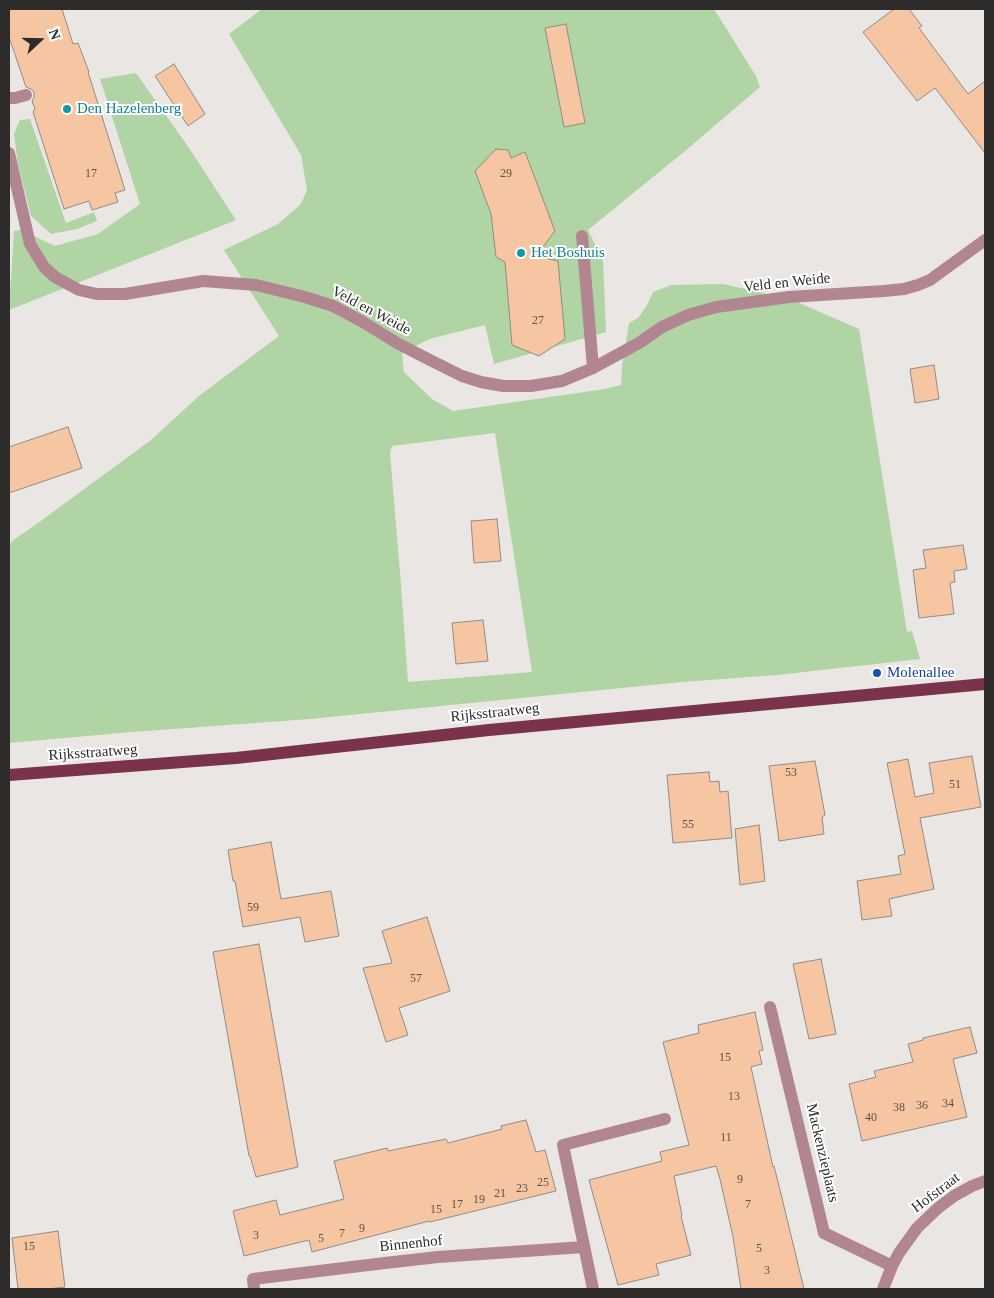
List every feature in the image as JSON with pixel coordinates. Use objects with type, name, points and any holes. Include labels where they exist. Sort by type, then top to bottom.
[{"type":"main road","name":"Rijksstraatweg","points":[[9,775],[236,758],[489,730],[985,684]]},
{"type":"street","points":[[9,98],[26,95]]},
{"type":"street","name":"Veld en Weide","points":[[9,153],[30,244],[44,267],[55,277],[79,290],[97,294],[125,294],[203,281],[256,285],[333,306],[397,343],[462,376],[503,386],[530,386],[562,381],[593,368],[688,315],[716,308],[790,297],[884,291],[904,289],[918,285],[937,275],[985,240]]},
{"type":"street","points":[[582,236],[593,368]]},
{"type":"street","name":"Mackenzieplaats","points":[[770,1007],[824,1232],[892,1266]]},
{"type":"street","points":[[593,1289],[563,1144],[665,1119]]},
{"type":"street","name":"Hofstraat","points":[[883,1289],[899,1253],[917,1228],[954,1196],[985,1180]]},
{"type":"street","name":"Binnenhof","points":[[254,1289],[253,1279],[385,1262],[584,1247]]},
{"type":"green space","points":[[262,9],[714,9],[756,76],[760,87],[588,230],[603,261],[606,332],[494,364],[485,325],[430,339],[407,350],[402,354],[404,372],[432,399],[453,411],[605,389],[621,385],[629,323],[638,318],[653,292],[671,285],[723,284],[790,299],[859,329],[907,632],[912,631],[920,659],[777,675],[682,682],[310,719],[9,743],[9,546],[12,541],[151,440],[199,396],[279,336],[224,250],[278,224],[301,204],[307,190],[301,155],[229,34]],"holes":[[[495,433],[532,672],[408,682],[390,453],[392,446]]]},
{"type":"green space","points":[[136,73],[189,148],[236,220],[9,310],[14,231],[21,230],[55,246],[98,234],[140,204],[100,79]]},
{"type":"green space","points":[[30,119],[66,223],[94,212],[97,221],[77,229],[51,234],[31,216],[18,164],[14,134],[20,120]]},
{"type":"building","name":"Den Hazelenberg","points":[[9,9],[62,9],[73,44],[78,43],[89,72],[125,190],[115,193],[118,202],[92,210],[89,201],[64,209],[33,112],[35,109],[32,101],[34,92],[26,87],[9,37]]},
{"type":"building","points":[[894,9],[909,9],[922,26],[919,28],[968,94],[985,81],[985,153],[935,88],[917,101],[863,32]]},
{"type":"building","points":[[566,24],[585,123],[564,127],[545,28]]},
{"type":"building","points":[[174,64],[205,114],[188,126],[155,76]]},
{"type":"building","name":"Het Boshuis","points":[[496,149],[508,150],[511,158],[525,152],[555,231],[536,256],[558,261],[565,339],[539,356],[512,345],[505,262],[496,257],[491,214],[475,171]]},
{"type":"building","points":[[934,365],[939,399],[915,403],[910,369]]},
{"type":"building","points":[[68,427],[82,468],[9,493],[9,447]]},
{"type":"building","points":[[497,519],[501,561],[474,563],[471,521]]},
{"type":"building","points":[[963,545],[967,569],[954,571],[955,582],[950,583],[954,614],[919,618],[913,570],[926,568],[923,550]]},
{"type":"building","points":[[483,620],[488,661],[456,664],[452,623]]},
{"type":"building","points":[[972,756],[981,807],[920,818],[934,889],[889,899],[892,916],[862,920],[857,881],[901,874],[898,856],[905,854],[887,763],[908,759],[915,797],[934,793],[929,763]]},
{"type":"building","points":[[815,761],[825,815],[822,817],[824,834],[779,841],[769,766]]},
{"type":"building","points":[[709,772],[710,782],[719,781],[720,792],[728,791],[732,838],[673,843],[667,775]]},
{"type":"building","points":[[759,825],[765,881],[740,885],[735,829]]},
{"type":"building","points":[[271,842],[281,899],[331,891],[339,936],[305,942],[300,917],[243,927],[228,850]]},
{"type":"building","points":[[427,917],[450,991],[399,1008],[408,1035],[386,1042],[363,968],[392,963],[382,931]]},
{"type":"building","points":[[259,944],[298,1167],[256,1177],[249,1156],[213,952]]},
{"type":"building","points":[[821,959],[836,1034],[809,1039],[793,964]]},
{"type":"building","points":[[755,1012],[763,1050],[759,1051],[762,1064],[751,1067],[773,1167],[804,1289],[741,1289],[733,1237],[716,1166],[674,1176],[681,1216],[691,1255],[656,1264],[659,1275],[618,1285],[589,1180],[662,1161],[660,1152],[689,1145],[663,1042],[699,1033],[698,1025]]},
{"type":"building","points":[[970,1027],[977,1053],[953,1059],[967,1117],[862,1141],[849,1084],[876,1077],[874,1071],[913,1062],[908,1044],[923,1040],[923,1038]]},
{"type":"building","points":[[526,1120],[536,1152],[545,1150],[556,1191],[429,1221],[312,1252],[309,1240],[244,1256],[233,1211],[276,1200],[280,1215],[344,1199],[334,1161],[387,1148],[388,1151],[446,1139],[448,1143],[502,1129],[501,1126]]},
{"type":"building","points":[[58,1231],[65,1287],[18,1289],[12,1238]]},
{"type":"place","name":"Den Hazelenberg","points":[[67,109]]},
{"type":"place","name":"Het Boshuis","points":[[521,253]]},
{"type":"place","name":"Molenallee","points":[[877,673]]}]
